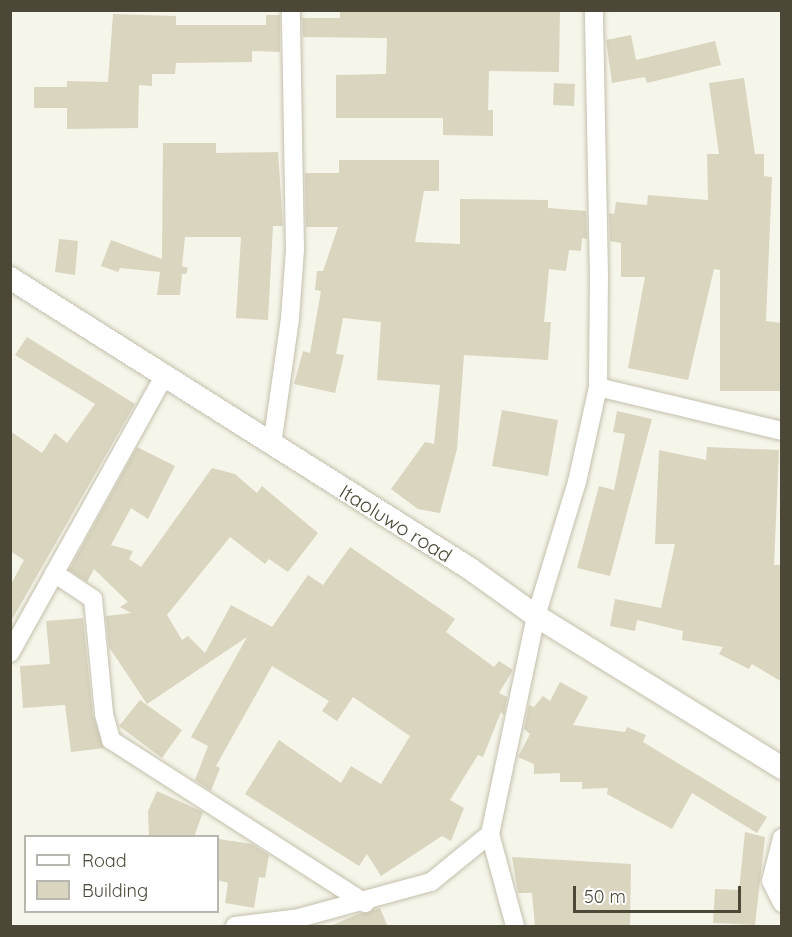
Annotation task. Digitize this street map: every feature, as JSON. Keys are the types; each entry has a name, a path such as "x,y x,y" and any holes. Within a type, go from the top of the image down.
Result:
{"street":[{"path":"272,445 290,318 295,250 291,10"},
{"path":"515,927 490,834 536,616 577,482 598,387 594,10"},
{"name":"Itaoluwo road","path":"10,278 469,568 536,616 782,768"},
{"path":"12,648 165,374"},
{"path":"598,387 782,431"},
{"path":"54,573 93,599 104,714 111,740 365,903"},
{"path":"235,927 298,918 365,903 431,882 490,834"},
{"path":"782,838 771,880 782,903"}],"building":[{"path":"340,10 560,10 559,72 489,71 488,110 493,110 493,136 443,135 443,118 336,118 336,75 386,74 387,38 303,37 302,18 340,18"},
{"path":"113,14 176,16 176,25 266,25 266,15 280,15 280,52 252,51 252,62 176,63 175,74 152,74 152,86 139,85 138,128 67,129 67,108 34,108 34,87 67,87 67,81 108,82"},
{"path":"631,35 636,60 715,41 721,65 647,83 645,77 612,83 606,40"},
{"path":"744,78 755,154 764,154 764,176 772,177 766,321 782,323 782,391 720,391 720,270 714,269 688,380 628,368 645,277 621,277 621,243 610,241 609,213 614,214 616,202 647,205 648,195 708,200 707,154 719,154 709,83"},
{"path":"554,83 575,84 574,106 553,105"},
{"path":"163,143 216,143 216,153 278,152 283,226 273,226 268,320 236,318 241,237 185,237 182,266 188,268 186,274 182,274 180,295 157,295 160,272 120,268 118,272 101,266 111,240 162,259"},
{"path":"339,160 439,160 439,191 424,191 415,242 460,244 460,199 548,200 548,208 586,211 587,239 582,238 581,251 569,250 566,271 549,269 544,322 551,322 548,360 464,355 457,449 440,513 418,509 391,489 425,442 434,444 440,385 377,380 381,322 343,318 336,354 344,355 335,393 294,384 303,351 310,353 321,291 315,290 317,271 323,271 338,227 306,227 305,173 339,173"},
{"path":"59,239 78,241 75,275 55,272"},
{"path":"27,337 135,404 10,623 10,586 24,560 10,551 10,431 42,453 55,433 67,443 95,404 15,355"},
{"path":"502,410 558,420 548,476 492,466"},
{"path":"617,411 652,419 610,576 577,568 599,486 614,490 625,434 613,432"},
{"path":"137,447 175,466 148,519 131,508 111,545 133,551 129,559 141,567 212,468 235,474 257,493 262,486 318,533 288,572 269,559 265,564 230,537 167,615 182,640 188,636 205,653 231,605 272,627 308,575 323,585 350,547 455,619 446,632 494,667 499,661 513,670 499,693 507,697 504,715 501,712 483,757 478,755 450,800 464,808 451,841 442,836 381,876 367,854 359,866 245,794 279,740 341,783 351,766 381,784 410,736 353,697 337,721 322,711 329,701 272,666 216,766 220,768 211,791 195,780 208,746 191,737 247,637 147,704 109,647 106,616 131,613 120,607 128,602 94,569 87,582 69,570"},
{"path":"707,447 779,450 774,565 782,565 782,682 752,664 749,669 719,654 723,647 682,640 683,631 637,620 635,631 610,626 615,599 661,608 675,544 655,544 659,450 706,460"},
{"path":"83,618 93,715 104,748 71,752 65,705 23,708 20,666 50,664 46,621"},
{"path":"560,682 588,697 573,725 625,732 627,727 646,735 643,742 767,817 757,833 692,793 672,829 607,794 608,788 582,789 582,782 560,782 560,773 534,774 534,764 518,757 530,734 524,729 529,705 534,707 543,696 550,701"},
{"path":"140,700 182,730 162,758 119,726"},
{"path":"157,791 203,812 195,835 149,835 148,811"},
{"path":"745,832 765,837 755,925 713,923 715,889 739,890"},
{"path":"219,839 252,844 269,855 265,878 259,877 254,908 225,903 228,883 219,880"},
{"path":"512,857 631,864 630,927 535,927 532,893 518,893"},
{"path":"380,908 388,927 328,927 358,914"}]}
